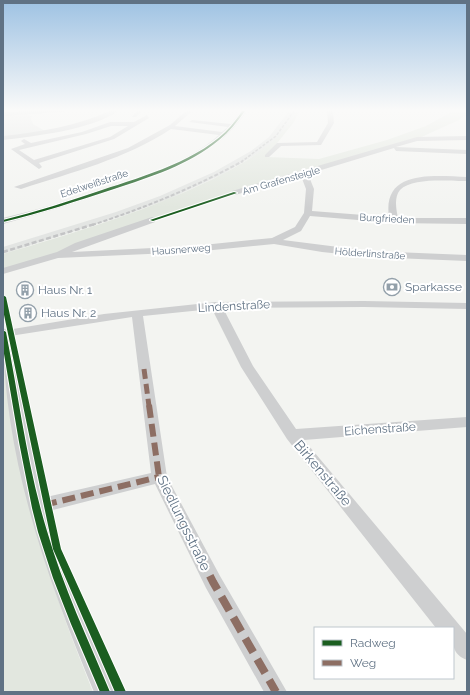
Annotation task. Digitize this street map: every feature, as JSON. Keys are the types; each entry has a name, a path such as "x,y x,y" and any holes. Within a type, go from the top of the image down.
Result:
{"street":[{"path":"26,143 30,145"},
{"path":"37,143 14,149 52,175"},
{"path":"33,162 94,143"},
{"path":"18,187 126,151 140,143"},
{"name":"Edelweißstraße","path":"3,221 78,199 161,170 188,158 209,143"},
{"path":"267,156 279,144 319,143"},
{"name":"Am Grafensteigle","path":"235,193 304,174 403,143"},
{"path":"386,149 467,153"},
{"name":"Hausnerweg","path":"3,271 57,255 193,249 274,241 298,229 308,213 310,189 304,174"},
{"path":"394,220 391,204 396,190 402,186 424,180 467,179"},
{"name":"Burgfrieden","path":"308,213 394,220 466,222"},
{"path":"57,255 78,245 152,220"},
{"name":"Hölderlinstraße","path":"274,241 308,248 356,253 467,258"},
{"name":"Lindenstraße","path":"3,333 137,313 216,305 364,304 467,306"},
{"name":"Birkenstraße","path":"216,305 247,367 292,435 448,627"},
{"name":"Siedlungsstraße","path":"137,313 159,477 213,582 276,692"},
{"path":"3,333 36,507 50,553 105,692"},
{"name":"Eichenstraße","path":"292,435 467,422"},
{"path":"36,507 159,477"},
{"path":"454,634 467,650"}],"shaded area":[{"path":"261,143 271,143 260,152 223,174 169,199 125,215 3,254 3,247 116,212 160,196 214,172 251,151"},
{"path":"269,143 277,143 266,157 319,159 375,143 402,143 187,208 56,255 3,270 3,254 119,218 210,180 249,159"},
{"path":"3,362 20,459 37,531 60,607 93,692 3,692"}],"railway":[{"path":"241,162 266,143"},
{"path":"94,224 207,180 243,161"},
{"path":"3,252 94,224"}],"marked path":[{"path":"144,369 159,477 213,582 276,692"},
{"path":"44,505 159,477"}],"cycle path":[{"path":"3,221 41,211 161,171 181,162 212,143"},
{"path":"152,220 235,193"},
{"path":"3,297 57,549 121,692"},
{"path":"3,332 26,464 42,532 67,601 105,692"}],"place":[{"name":"Sparkasse","path":"392,287"},
{"name":"Haus Nr. 1","path":"25,290"},
{"name":"Haus Nr. 2","path":"28,313"}]}
